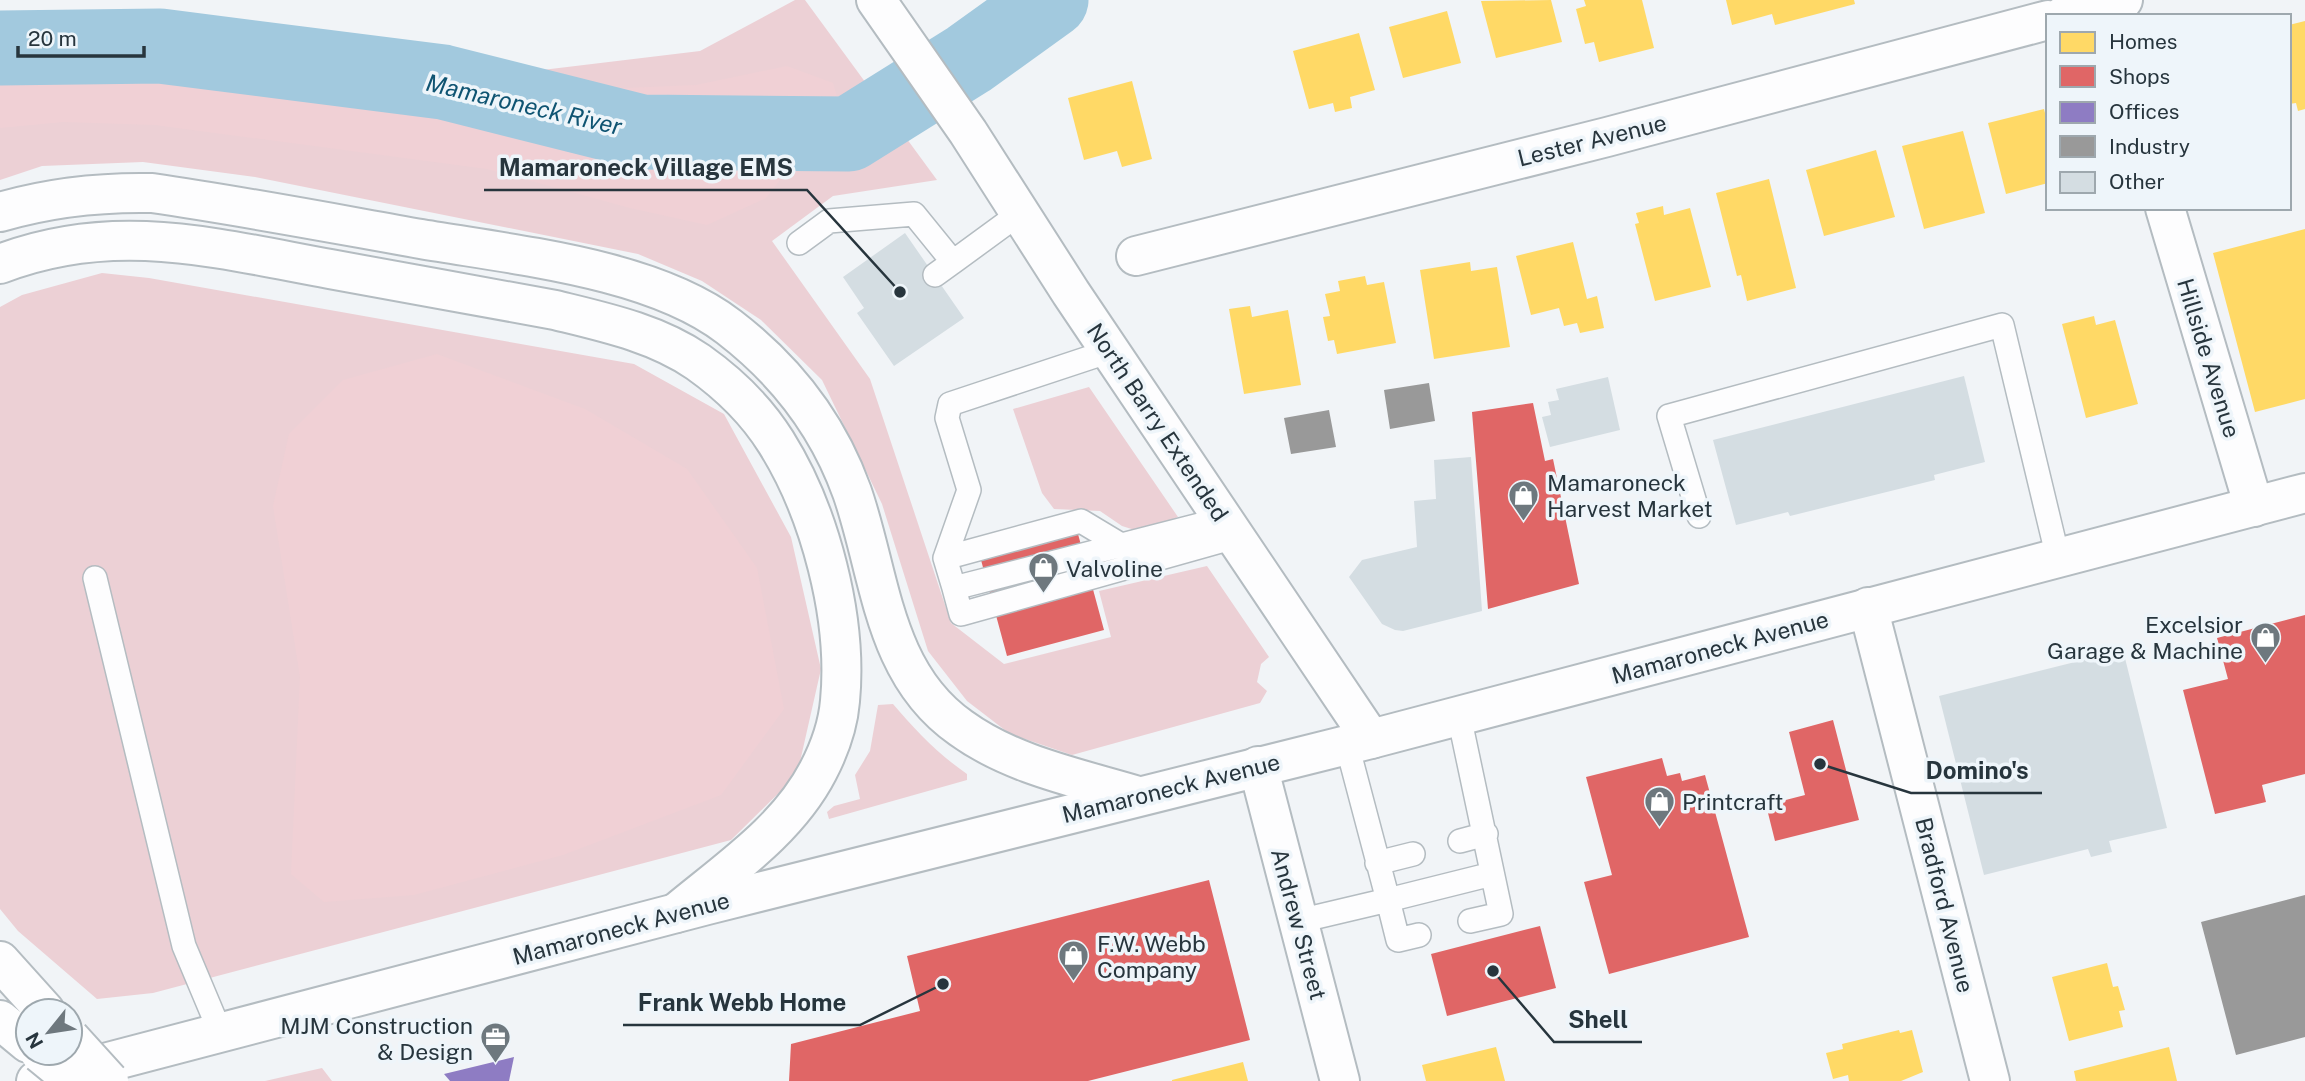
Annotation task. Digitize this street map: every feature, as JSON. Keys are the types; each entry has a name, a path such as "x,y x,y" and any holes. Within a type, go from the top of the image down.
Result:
{"main road":[{"name":"North Barry Extended","path":"876,0 958,118 1229,528 1359,742"},
{"path":"2072,14 2110,5"},
{"name":"Lester Avenue","path":"1136,256 1594,141 2046,21"},
{"path":"0,212 54,198 104,192 152,193 561,264 652,287 690,303 726,324 758,351 788,382 816,418 836,453 852,492 897,649 909,673 940,712 960,728 1003,752 1138,796"},
{"name":"Hillside Avenue","path":"2166,210 2254,507"},
{"path":"0,264 64,246 108,240 152,240 231,251 595,319 668,345 726,384 753,410 775,440 808,507 831,584 838,625 840,702 832,738 817,773 790,811 768,836 676,913"},
{"name":"Mamaroneck Avenue","path":"36,1081 676,913 1359,742 2305,493"},
{"name":"Bradford Avenue","path":"1868,607 1990,1081"},
{"name":"Andrew Street","path":"1258,766 1340,1081"},
{"path":"0,961 32,997"},
{"path":"0,1020 14,1032"},
{"path":"84,1053 109,1081"},
{"path":"57,1067 74,1081"}],"lane":[{"path":"799,243 829,221 914,214 944,269 1020,213"},
{"path":"1699,516 1669,416 2002,325 2058,558"},
{"path":"1110,351 950,404 947,418 969,490 945,558 961,614 1229,528"},
{"path":"945,558 1081,521 1121,545"},
{"path":"954,588 1121,545 1229,528"},
{"path":"94,578 184,946 221,1034"},
{"path":"1459,716 1501,914 1470,921"},
{"path":"1359,742 1377,863 1398,940 1419,935"},
{"path":"1460,841 1486,834"},
{"path":"1377,863 1413,854"},
{"path":"1299,921 1493,874"}],"shaded area":[{"path":"795,0 805,0 937,180 833,196 772,241 870,379 951,623 1004,664 1111,637 1099,591 1207,566 1269,657 1261,664 1257,682 1267,691 1260,703 1072,755 1010,734 967,701 928,651 882,504 822,380 761,320 702,281 638,254 255,177 143,162 42,166 0,180 0,18 509,74 700,51"},
{"path":"0,37 601,89 696,85 787,66 833,83 839,104 766,198 707,225 630,208 487,169 155,125 63,122 0,128"},
{"path":"102,273 149,278 634,364 724,414 791,537 821,669 797,775 731,840 153,993 97,999 18,931 0,909 0,307 22,295"},
{"path":"437,354 585,409 687,469 757,568 784,709 721,795 563,855 414,895 324,902 291,874 300,677 273,506 289,434 343,380"},
{"path":"1089,387 1178,517 1141,532 1122,526 1100,511 1054,509 1042,493 1013,409"},
{"path":"893,704 927,741 967,774 967,780 829,819 827,812 834,806 860,799 855,775 870,751 878,705"},
{"path":"322,1068 332,1081 265,1081"}],"building: Homes":[{"path":"1551,0 1562,42 1496,58 1481,1"},
{"path":"1584,0 1642,0 1654,48 1599,62 1594,42 1585,44 1576,9 1586,6"},
{"path":"1726,0 1854,0 1855,4 1775,25 1772,14 1732,25"},
{"path":"1447,11 1461,63 1403,78 1389,27"},
{"path":"2305,21 2305,109 2298,111 2296,103 2291,104 2291,24"},
{"path":"1359,33 1375,90 1350,97 1352,108 1335,112 1333,103 1309,109 1293,51"},
{"path":"1132,81 1152,159 1122,167 1117,151 1084,160 1068,98"},
{"path":"2044,109 2046,184 2006,194 1988,123"},
{"path":"1963,131 1985,213 1924,229 1902,146"},
{"path":"1876,150 1895,217 1824,236 1806,170"},
{"path":"1769,179 1796,288 1747,301 1741,275 1737,276 1716,193"},
{"path":"1663,206 1664,215 1690,208 1711,287 1655,301 1635,224 1639,223 1636,213"},
{"path":"2305,229 2305,399 2255,412 2213,253"},
{"path":"1573,242 1587,299 1597,296 1604,328 1580,333 1577,323 1564,326 1559,308 1531,315 1516,256"},
{"path":"1470,262 1471,271 1497,267 1510,347 1434,359 1420,270"},
{"path":"1365,276 1367,285 1384,282 1396,343 1337,354 1334,340 1328,341 1323,317 1330,316 1325,294 1340,291 1338,281"},
{"path":"1250,306 1252,317 1288,310 1301,385 1244,394 1229,309"},
{"path":"2094,316 2096,325 2115,320 2138,404 2086,418 2062,324"},
{"path":"2107,963 2113,987 2118,986 2125,1010 2119,1011 2123,1027 2069,1041 2052,977"},
{"path":"1899,1030 1900,1033 1912,1030 1923,1072 1901,1081 1849,1081 1848,1075 1833,1079 1826,1053 1843,1049 1842,1044"},
{"path":"1496,1047 1505,1081 1426,1081 1422,1065"},
{"path":"2169,1047 2177,1081 2076,1081 2074,1071"},
{"path":"1243,1062 1248,1081 1172,1081 1172,1080"}],"building: Shops":[{"name":"Mamaroneck Harvest Market","path":"1533,403 1545,461 1553,459 1579,584 1488,609 1472,412"},
{"name":"Valvoline","path":"1078,534 1104,630 1007,656 981,560"},
{"path":"2305,615 2305,774 2262,785 2266,802 2215,814 2183,690 2228,679 2217,638"},
{"path":"1833,720 1859,820 1775,841 1766,805 1805,795 1789,732"},
{"name":"Printcraft","path":"1662,758 1667,776 1680,773 1682,781 1705,775 1749,937 1609,974 1584,882 1612,875 1586,777"},
{"name":"F.W. Webb Company","path":"1209,880 1250,1040 1088,1081 789,1081 791,1044 920,1011 907,956"},
{"path":"1540,926 1556,988 1447,1016 1431,954"}],"building: Offices":[{"name":"MJM Construction & Design","path":"514,1057 509,1081 450,1081 444,1074"}],"building: Industry":[{"path":"1429,383 1435,421 1390,429 1384,390"},
{"path":"1329,410 1336,447 1291,454 1284,418"},
{"path":"2305,895 2305,1037 2236,1055 2201,922"}],"building: Other":[{"path":"905,233 964,318 894,366 857,313 864,308 843,277"},
{"path":"1964,376 1985,462 1934,475 1935,480 1790,516 1788,512 1736,525 1713,440"},
{"path":"1608,377 1620,430 1550,447 1542,417 1551,415 1548,402 1559,400 1556,389"},
{"path":"1471,457 1482,611 1403,631 1382,624 1349,577 1362,560 1417,547 1414,501 1436,499 1434,460"},
{"path":"2123,650 2167,828 2109,841 2112,852 2091,857 2088,849 1984,875 1939,696"}],"waterway":[{"name":"Mamaroneck River","path":"0,48 160,46 443,82 642,132 849,134 969,59 1051,0"}],"place":[{"name":"Mamaroneck Village EMS","path":"900,292"},
{"name":"Mamaroneck Harvest Market","path":"1524,522"},
{"name":"Valvoline","path":"1043,595"},
{"name":"Excelsior Garage & Machine","path":"2266,664"},
{"name":"Domino's","path":"1820,764"},
{"name":"Printcraft","path":"1659,828"},
{"name":"Shell","path":"1493,971"},
{"name":"F.W. Webb Company","path":"1074,983"},
{"name":"Frank Webb Home","path":"943,984"},
{"name":"MJM Construction & Design","path":"496,1065"}]}
